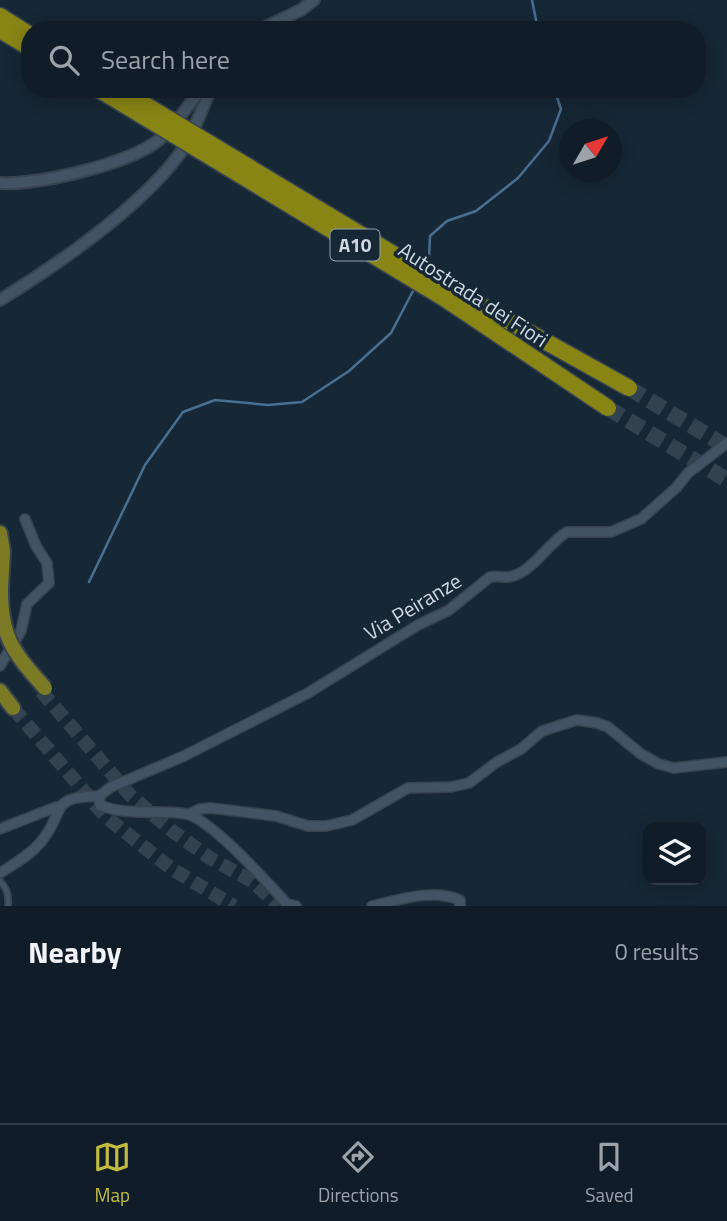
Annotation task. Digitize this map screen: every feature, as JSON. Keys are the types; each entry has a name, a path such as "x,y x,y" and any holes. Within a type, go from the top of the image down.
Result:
{"highway":[{"path":"0,16 21,36"},
{"path":"0,32 21,40"},
{"name":"Autostrada dei Fiori","path":"113,98 447,300 608,408"},
{"name":"Autostrada dei Fiori","path":"135,98 453,290 629,388"},
{"path":"0,533 3,551 3,622 9,642 43,690 0,645"},
{"path":"0,693 13,708"}],"street":[{"path":"278,21 302,10 314,0"},
{"path":"0,183 52,179 138,153 159,140 194,98"},
{"path":"0,300 103,227 156,182 180,154 207,98"},
{"name":"Via Peiranze","path":"0,828 60,807 72,798 99,796 111,787 184,756 307,693 418,625 449,610 490,577 495,575 510,578 526,569 567,532 596,534 641,519 676,488 688,472 727,443"},
{"path":"0,666 21,631 27,604 49,583 47,563 24,519"},
{"path":"99,796 100,805 114,810 189,814 211,808 276,816 308,826 326,825 352,820 408,788 451,787 469,783 521,749 542,731 577,720 608,727 641,754 659,764 674,768 727,762"},
{"path":"0,873 21,860 40,843 60,807"},
{"path":"189,814 240,854 287,904 296,906"},
{"path":"372,906 425,896 450,896 460,900 460,906"}],"lane":[{"path":"0,881 6,890 8,906"}],"waterway":[{"path":"532,0 536,21"},
{"path":"425,267 429,259 430,236 447,221 476,211 518,178 549,141 561,109 557,98"},
{"path":"89,582 145,465 183,412 215,400 268,405 302,402 349,371 391,333 414,289"}],"tunnel":[{"path":"629,388 727,447"},
{"path":"608,408 727,480"},
{"path":"41,691 130,795 171,830 210,858 252,881 279,906"},
{"path":"13,708 106,817 172,869 234,906"}]}
